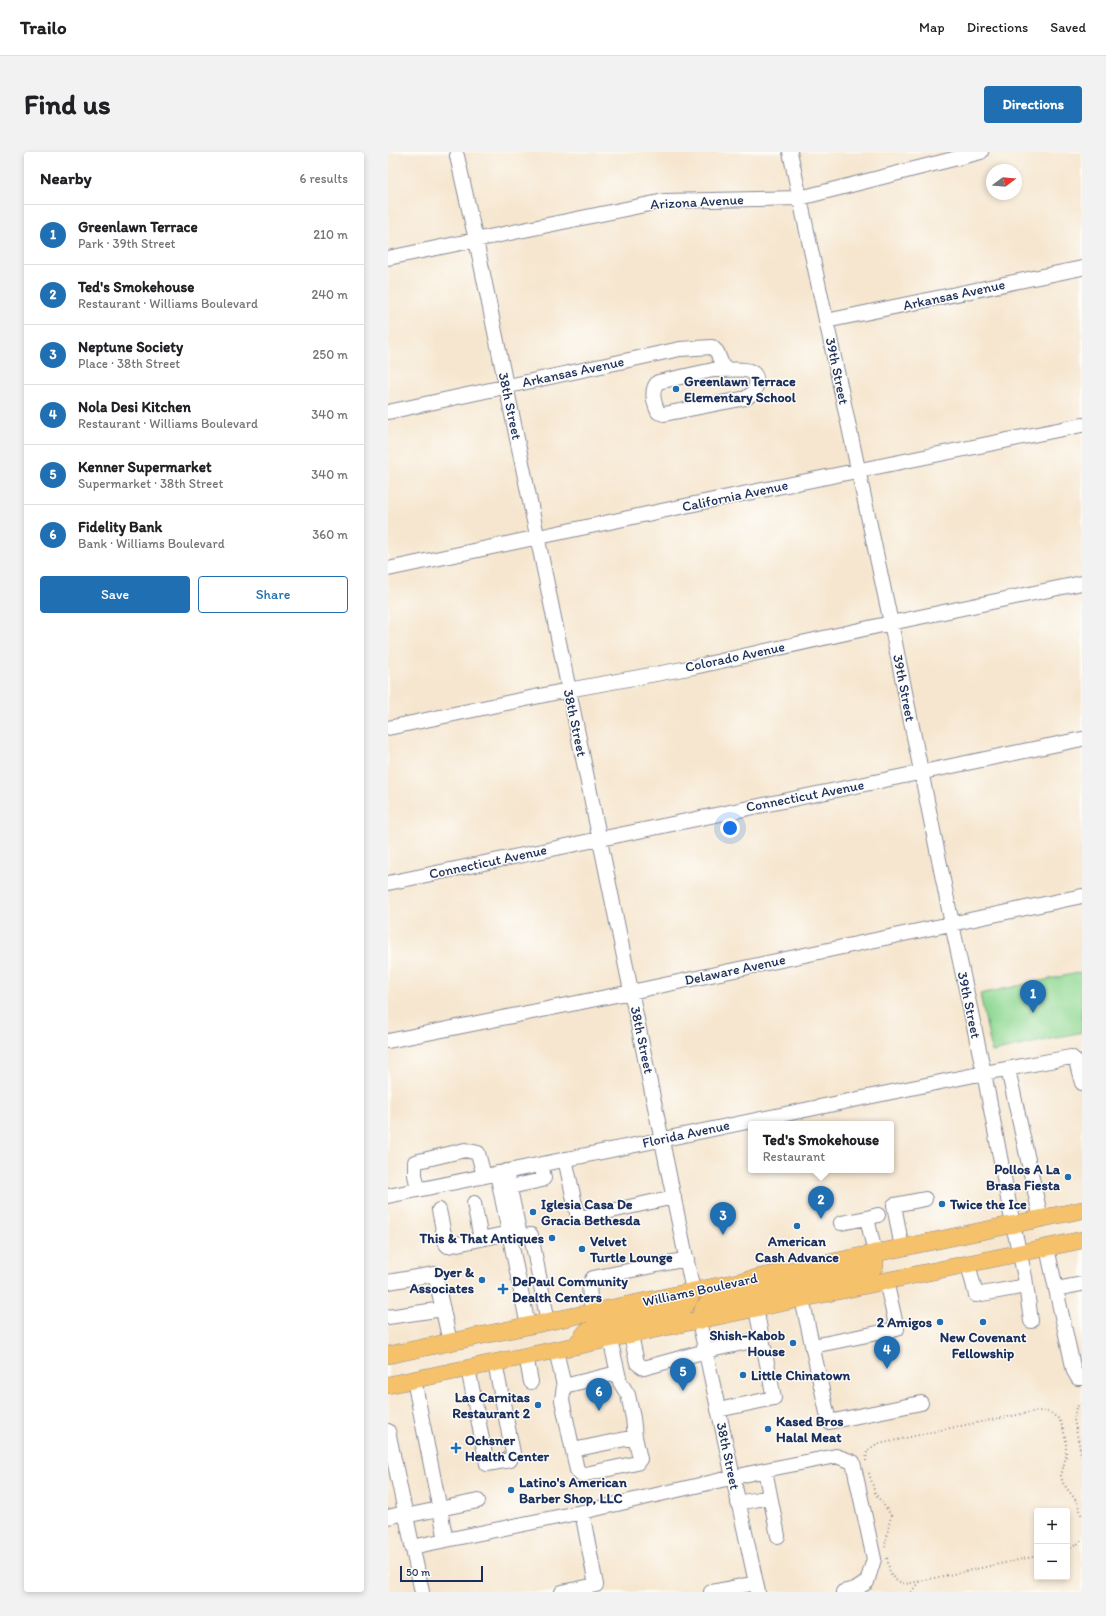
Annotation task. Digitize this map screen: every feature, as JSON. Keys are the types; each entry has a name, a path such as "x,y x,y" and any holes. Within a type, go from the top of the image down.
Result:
{"main road":[{"name":"Williams Boulevard","path":"388,1355 1082,1210"},
{"path":"388,1385 1082,1240"},
{"path":"699,1321 704,1307 711,1304 869,1270 875,1266 875,1253"},
{"path":"576,1346 586,1332 682,1309 693,1291"}],"street":[{"name":"39th Street","path":"790,152 859,470 984,1073 1018,1254 1026,1286 1030,1321"},
{"name":"Arizona Avenue","path":"388,258 664,201 800,198 982,152"},
{"name":"38th Street","path":"457,156 476,240 693,1291"},
{"name":"Arkansas Avenue","path":"826,321 1082,268"},
{"name":"Arkansas Avenue","path":"388,412 680,349 712,347 717,352 724,370"},
{"path":"713,370 724,370 749,370 754,376 756,382 754,392 746,398 664,414 658,412 653,392 653,388 658,382 713,370"},
{"name":"California Avenue","path":"388,569 859,470 1082,425"},
{"name":"Colorado Avenue","path":"388,728 568,690 694,667 891,623 1082,583"},
{"name":"Connecticut Avenue","path":"388,883 1082,739"},
{"name":"Delaware Avenue","path":"388,1041 632,992 1082,896"},
{"name":"Florida Avenue","path":"750,1121 984,1073 1071,1057 1076,1061 1082,1083"},
{"path":"1008,1069 1041,1219"},
{"name":"Florida Avenue","path":"388,1196 748,1121"},
{"path":"418,1189 415,1175 415,1162 465,1150 478,1153 510,1187 520,1235 531,1235 548,1322"},
{"path":"565,1159 577,1213 580,1216 584,1217 674,1197"},
{"path":"510,1187 542,1180 544,1178 541,1164"},
{"path":"523,1168 527,1184"},
{"path":"496,1173 528,1326"},
{"path":"902,1248 894,1205 925,1199"},
{"path":"474,1202 481,1239"},
{"path":"440,1210 446,1244 448,1246 509,1233"},
{"path":"841,1223 873,1217 875,1253"},
{"path":"1047,1248 1074,1371 1078,1378 1082,1378"},
{"path":"593,1312 589,1288 593,1278 687,1259"},
{"path":"968,1264 976,1296 1026,1286"},
{"path":"388,1282 435,1274 450,1342"},
{"path":"812,1346 897,1329 886,1281"},
{"path":"1056,1290 1082,1284"},
{"path":"802,1299 829,1422 921,1403"},
{"path":"388,1317 443,1309"},
{"path":"718,1410 774,1398 756,1309"},
{"name":"38th Street","path":"699,1321 757,1587"},
{"path":"631,1335 637,1363 644,1368 706,1351 762,1339"},
{"path":"556,1350 564,1386 562,1400 577,1470 581,1475 637,1463 640,1459 635,1437 634,1418 628,1395 620,1382 617,1373 610,1339"},
{"path":"526,1356 531,1382"},
{"path":"468,1368 487,1464 510,1460 513,1453 494,1363"},
{"path":"564,1386 617,1373"},
{"path":"414,1380 446,1540"},
{"path":"388,1431 422,1592"},
{"path":"573,1450 635,1437"},
{"path":"412,1547 582,1512 732,1477 836,1456 853,1462 874,1559 867,1582 858,1588 843,1592"},
{"path":"765,1470 778,1536"},
{"path":"738,1503 770,1497"},
{"path":"388,1517 440,1509 478,1501"},
{"path":"562,1592 596,1585 582,1512"},
{"path":"712,1592 757,1587"}],"path":[{"path":"1082,1404 1076,1407 1074,1420 1082,1458"},
{"path":"866,1462 867,1451 875,1445 945,1429 1037,1411 1049,1412 1060,1419 1063,1428 1066,1441 1066,1456 1061,1476 1063,1483 1077,1502 1082,1517"},
{"path":"868,1468 875,1493 891,1515 885,1545 890,1575 898,1582 906,1584 920,1582 1034,1557"},
{"path":"1070,1548 1080,1543 1082,1539"},
{"path":"911,1592 920,1582"}],"green space":[{"path":"1082,972 1082,1032 992,1052 980,994"}],"place":[{"name":"Greenlawn Terrace Elementary School","path":"676,389"},
{"name":"Greenlawn Terrace","path":"1033,1013"},
{"name":"Pollos A La Brasa Fiesta","path":"1068,1177"},
{"name":"Twice the Ice","path":"942,1204"},
{"name":"Iglesia Casa De Gracia Bethesda","path":"533,1212"},
{"name":"Ted's Smokehouse","path":"821,1219"},
{"name":"American Cash Advance","path":"797,1226"},
{"name":"Neptune Society","path":"723,1235"},
{"name":"This & That Antiques","path":"552,1238"},
{"name":"Velvet Turtle Lounge","path":"582,1249"},
{"name":"Dyer & Associates","path":"482,1280"},
{"name":"DePaul Community Dealth Centers","path":"503,1289"},
{"name":"2 Amigos","path":"940,1322"},
{"name":"New Covenant Fellowship","path":"983,1322"},
{"name":"Shish-Kabob House","path":"793,1343"},
{"name":"Nola Desi Kitchen","path":"887,1369"},
{"name":"Little Chinatown","path":"743,1375"},
{"name":"Kenner Supermarket","path":"683,1391"},
{"name":"Las Carnitas Restaurant 2","path":"538,1405"},
{"name":"Fidelity Bank","path":"599,1411"},
{"name":"Kased Bros Halal Meat","path":"768,1429"},
{"name":"Ochsner Health Center","path":"456,1448"},
{"name":"Latino's American Barber Shop, LLC","path":"511,1490"}]}
